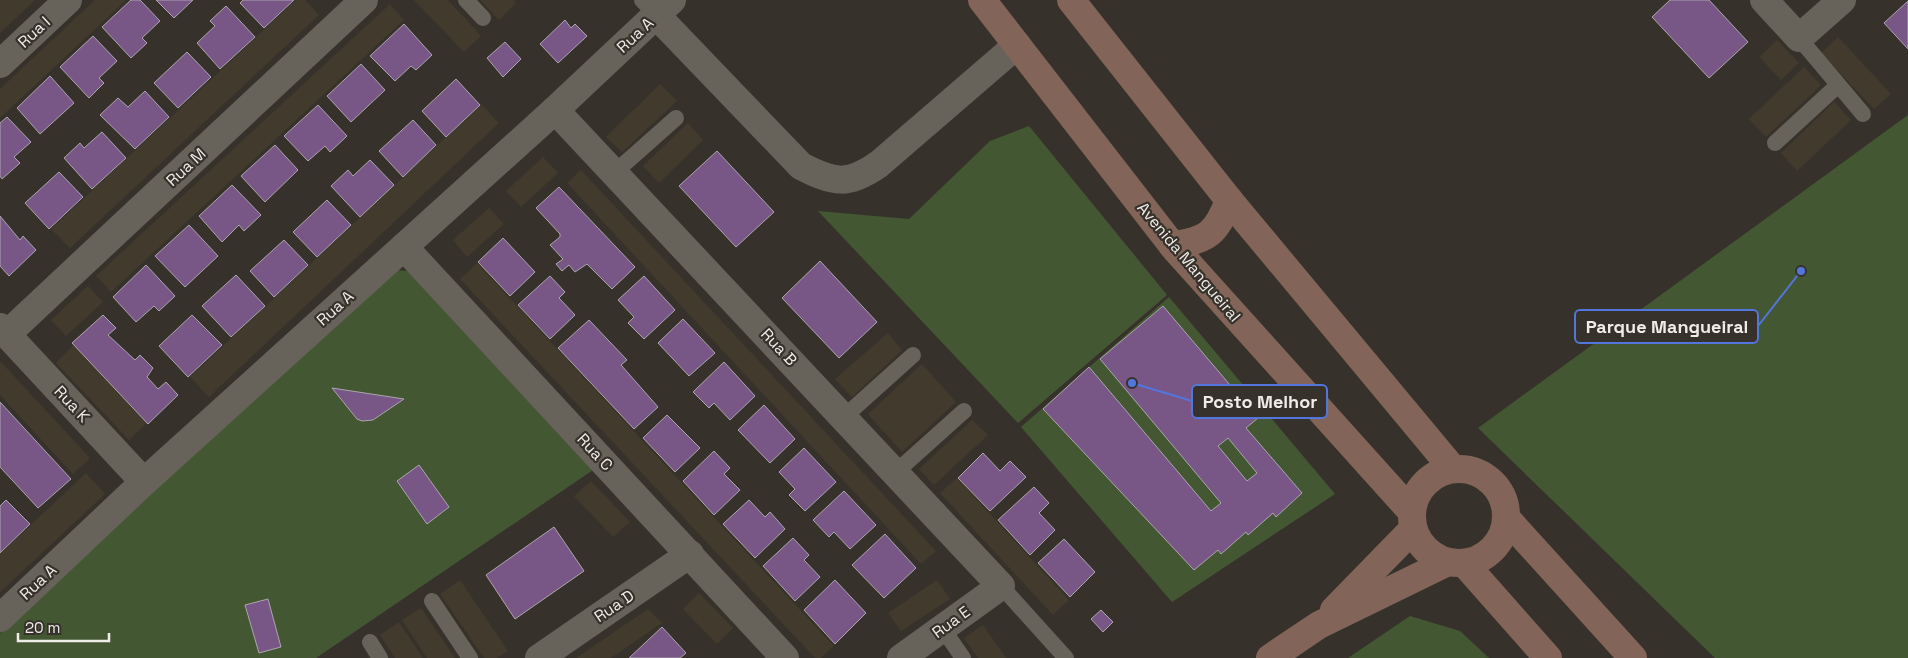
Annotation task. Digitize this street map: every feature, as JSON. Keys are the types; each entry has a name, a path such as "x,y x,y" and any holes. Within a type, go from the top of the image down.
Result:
{"street":[{"name":"Rua I","path":"0,64 68,0"},
{"name":"Rua M","path":"4,331 364,0"},
{"name":"Avenida Mangueiral","path":"982,0 1172,245 1412,520"},
{"path":"1071,0 1229,200 1453,469"},
{"path":"1764,0 1799,38 1842,0"},
{"path":"657,5 801,166 823,177 844,180 861,177 880,164 1017,46"},
{"name":"Rua A","path":"0,618 144,482 555,110 657,5"},
{"name":"Rua B","path":"555,110 1001,586"},
{"path":"1172,245 1202,240 1223,219 1229,200"},
{"name":"Rua C","path":"404,247 785,658"},
{"name":"Rua K","path":"4,331 144,482"},
{"path":"1270,658 1319,625 1456,563 1480,558 1494,549 1503,535 1506,519 1504,502 1497,488 1485,476 1470,470 1453,469 1437,473 1424,483 1415,496 1412,520 1420,544 1433,556 1456,563 1548,658"},
{"path":"1506,519 1633,658"},
{"path":"1319,625 1412,520"},
{"name":"Rua D","path":"539,658 690,554"},
{"name":"Rua E","path":"901,658 944,629 1001,586"}],"lane":[{"path":"466,0 483,18"},
{"path":"1799,38 1862,114"},
{"path":"1775,143 1837,86"},
{"path":"614,173 676,118"},
{"path":"844,417 913,355"},
{"path":"896,472 964,411"},
{"path":"1001,586 1066,658"},
{"path":"432,601 470,658"},
{"path":"944,629 963,658"},
{"path":"370,642 380,658"}],"shaded area":[{"path":"0,0 35,0 0,33"},
{"path":"95,0 126,0 0,118 0,89"},
{"path":"296,0 305,0 319,15 70,248 51,229"},
{"path":"414,0 448,0 481,36 464,52"},
{"path":"480,0 513,0 516,3 499,20"},
{"path":"390,4 404,20 111,292 96,276"},
{"path":"1838,37 1891,94 1874,109 1821,53"},
{"path":"1777,40 1799,63 1781,80 1759,57"},
{"path":"1804,67 1821,85 1766,137 1749,119"},
{"path":"660,84 677,101 622,152 606,137"},
{"path":"1834,102 1851,120 1797,171 1781,153"},
{"path":"481,104 499,123 209,397 190,377"},
{"path":"688,123 703,140 659,183 643,166"},
{"path":"543,157 558,173 521,207 506,191"},
{"path":"581,170 936,551 921,564 567,183"},
{"path":"489,208 504,224 467,257 453,240"},
{"path":"477,263 834,646 821,658 815,658 460,279"},
{"path":"88,286 103,302 66,336 51,320"},
{"path":"888,333 902,350 852,397 835,379"},
{"path":"75,344 148,422 129,440 56,363"},
{"path":"0,361 90,458 73,474 0,395"},
{"path":"922,364 956,402 902,452 868,414"},
{"path":"972,420 988,435 934,485 919,469"},
{"path":"86,473 105,494 0,592 0,554"},
{"path":"957,478 1069,600 1053,615 940,493"},
{"path":"591,481 630,522 613,537 574,496"},
{"path":"460,580 508,651 497,658 484,658 440,594"},
{"path":"937,580 950,599 901,631 888,613"},
{"path":"699,593 733,628 717,644 683,609"},
{"path":"421,608 455,658 427,658 402,620"},
{"path":"648,609 662,623 611,658 576,658"},
{"path":"399,622 423,658 395,658 380,635"},
{"path":"983,625 1006,658 978,658 964,638"}],"green space":[{"path":"1908,115 1908,658 1715,658 1478,428"},
{"path":"1029,126 1167,295 1018,423 818,211 909,219 990,141"},
{"path":"388,270 412,271 596,468 316,658 0,658 0,633 66,574"},
{"path":"1169,297 1335,494 1172,602 1021,427"},
{"path":"1410,616 1460,631 1489,658 1348,658"}],"building":[{"path":"131,0 140,0 160,21 142,38 147,43 131,58 102,27"},
{"path":"156,0 193,0 174,18"},
{"path":"243,0 294,0 264,28 240,3"},
{"path":"1670,0 1709,0 1748,42 1709,78 1652,17"},
{"path":"1908,1 1908,49 1884,23"},
{"path":"226,6 255,37 220,69 197,43 215,26 210,21"},
{"path":"565,20 571,28 575,24 587,36 558,63 540,44"},
{"path":"404,24 432,55 416,70 411,66 395,81 370,56"},
{"path":"93,36 117,61 99,78 104,83 89,98 60,67"},
{"path":"505,42 521,59 503,77 487,58"},
{"path":"187,52 211,77 178,108 154,83"},
{"path":"361,64 385,90 351,122 327,96"},
{"path":"50,76 74,103 40,134 17,108"},
{"path":"456,79 480,105 446,137 422,111"},
{"path":"145,91 169,117 135,149 100,115 118,98 128,107"},
{"path":"318,105 347,136 330,152 325,146 308,161 284,136"},
{"path":"7,117 31,142 14,157 20,163 2,179 0,176 0,123"},
{"path":"413,120 436,145 403,177 379,151"},
{"path":"102,132 126,158 92,189 64,158 80,143 84,148"},
{"path":"275,145 298,170 265,202 241,176"},
{"path":"717,151 774,212 736,247 679,186"},
{"path":"370,160 394,185 360,217 331,186 348,170 353,176"},
{"path":"59,172 83,197 49,229 25,203"},
{"path":"232,185 261,215 244,231 239,225 222,242 199,216"},
{"path":"559,187 635,267 612,289 587,264 575,272 569,265 562,271 556,264 563,259 550,245 560,237 560,234 536,208"},
{"path":"327,200 351,225 317,257 293,232"},
{"path":"0,216 20,240 23,236 36,250 9,276 0,266"},
{"path":"189,225 218,256 185,287 155,256"},
{"path":"503,238 535,272 510,296 478,262"},
{"path":"284,240 308,265 274,297 250,271"},
{"path":"820,261 877,322 839,358 782,298"},
{"path":"146,265 175,296 159,311 154,306 136,322 113,297"},
{"path":"236,275 265,306 231,337 202,306"},
{"path":"550,276 565,292 559,298 575,315 550,339 518,305"},
{"path":"644,276 675,310 644,339 628,323 634,317 618,300"},
{"path":"1163,306 1258,418 1246,428 1302,493 1276,517 1273,513 1248,535 1246,532 1221,554 1218,550 1194,570 1043,409 1089,367 1211,511 1221,503 1100,359","holes":["1228,438 1257,473 1247,481 1218,446"]},
{"path":"103,315 116,328 108,335 135,360 140,355 153,368 147,377 158,389 166,382 178,395 148,424 72,343"},
{"path":"192,315 222,345 188,377 159,346"},
{"path":"683,319 715,353 689,376 658,343"},
{"path":"589,320 627,360 621,365 658,407 634,429 558,348"},
{"path":"724,362 755,396 730,420 714,403 709,408 693,392"},
{"path":"332,388 404,399 373,420 362,421 357,419"},
{"path":"0,402 71,479 38,508 0,467"},
{"path":"764,405 795,439 770,463 738,430"},
{"path":"667,415 700,448 675,472 643,438"},
{"path":"804,448 836,482 805,511 789,495 795,489 779,472"},
{"path":"714,451 730,468 724,474 740,490 714,515 683,481"},
{"path":"983,453 1000,471 1010,461 1026,477 990,511 958,478"},
{"path":"419,465 449,507 427,524 397,481"},
{"path":"1034,487 1049,503 1039,513 1055,530 1030,555 998,520"},
{"path":"844,491 876,525 850,549 834,532 829,537 813,520"},
{"path":"6,500 30,524 0,553 0,506"},
{"path":"749,500 765,517 770,512 785,529 755,558 723,524"},
{"path":"554,527 584,571 515,619 486,575"},
{"path":"885,534 916,568 884,598 852,565"},
{"path":"793,538 809,555 804,560 820,577 795,601 763,566"},
{"path":"1064,539 1095,572 1070,597 1038,563"},
{"path":"835,580 866,613 835,644 804,610"},
{"path":"268,599 281,647 259,653 245,605"},
{"path":"1101,610 1113,622 1103,632 1091,619"},
{"path":"662,627 686,653 680,658 629,658"}],"place":[{"name":"Parque Mangueiral","path":"1801,271"},
{"name":"Posto Melhor","path":"1132,383"}]}
